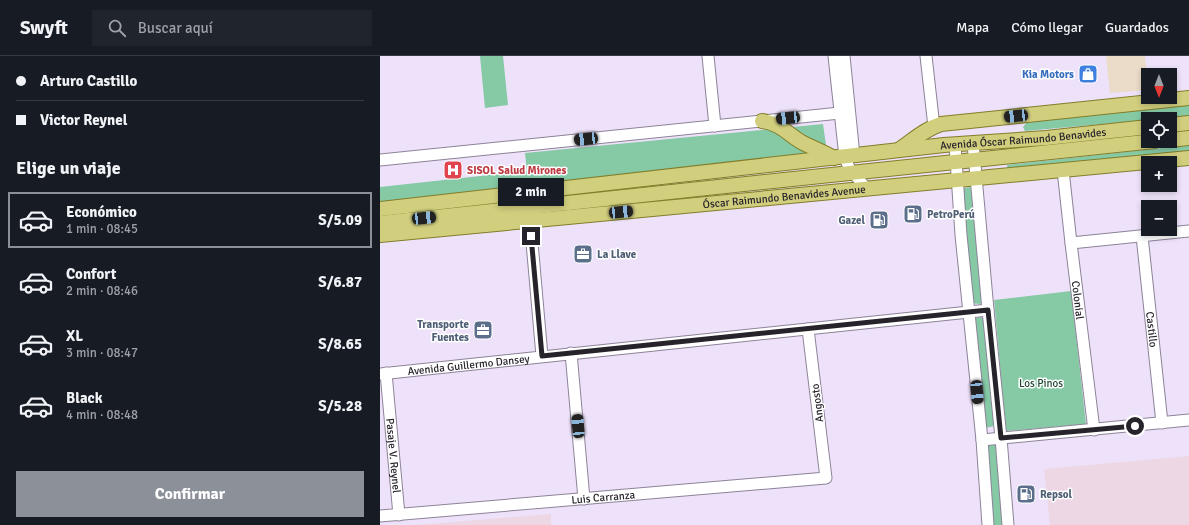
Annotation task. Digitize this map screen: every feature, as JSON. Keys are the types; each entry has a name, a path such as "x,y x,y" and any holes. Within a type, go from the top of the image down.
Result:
{"main road":[{"name":"Avenida Óscar Raimundo Benavides","path":"898,150 934,127 948,123 1189,98"},
{"path":"762,121 781,127 801,141 845,157"},
{"path":"1177,124 1189,123"},
{"name":"Avenida Óscar Raimundo Benavides","path":"845,157 955,144 1046,138 1141,128"},
{"path":"1177,139 1189,138"},
{"name":"Óscar Raimundo Benavides Avenue","path":"380,223 1141,142"},
{"path":"380,208 845,157"},
{"name":"Óscar Raimundo Benavides Avenue","path":"380,235 1189,158"},
{"path":"732,186 788,197"}],"street":[{"path":"708,56 715,126"},
{"path":"834,56 845,157 853,172 867,189"},
{"path":"844,56 845,157"},
{"path":"926,56 934,127"},
{"path":"380,160 840,113"},
{"path":"973,143 1008,525"},
{"path":"955,144 961,235 982,440 988,525"},
{"name":"Colonial","path":"1063,170 1094,430"},
{"path":"530,220 542,356"},
{"path":"1177,232 1189,231"},
{"path":"1071,243 1142,236"},
{"name":"Castillo","path":"1142,236 1162,423"},
{"name":"Avenida Guillermo Dansey","path":"383,373 988,310"},
{"name":"Angosto","path":"808,329 826,478"},
{"path":"571,353 584,498"},
{"name":"Pasaje V. Reynel","path":"383,373 399,514"},
{"path":"982,440 1189,420"},
{"name":"Luis Carranza","path":"380,516 826,478"}],"shaded area":[{"path":"1106,56 1145,56 1146,68 1141,68 1141,91 1110,93"},
{"path":"1189,456 1189,525 1050,525 1044,469"},
{"path":"550,514 551,525 418,525"}],"green space":[{"path":"480,56 503,56 508,105 485,108"},
{"path":"1189,103 1189,117 1177,118 1177,112 1141,112 1141,121 1025,131 1023,127 1028,121"},
{"path":"823,124 826,145 819,154 380,202 380,187 527,171 525,153"},
{"path":"1189,145 1189,153 1141,156 1141,158 1008,171 1007,165 1162,148 1177,148 1177,146"},
{"path":"969,187 972,190 982,299 982,303 979,304 971,303 961,189"},
{"name":"Los Pinos","path":"1071,291 1086,424 1006,431 994,300"},
{"path":"980,317 984,320 994,421 994,426 986,428 973,319"},
{"path":"987,444 996,444 1004,525 992,525"}],"place":[{"name":"Kia Motors","path":"1088,74"},
{"name":"SISOL Salud Mirones","path":"453,170"},
{"name":"PetroPerú","path":"913,214"},
{"name":"Gazel","path":"879,220"},
{"name":"La Llave","path":"583,254"},
{"name":"Transporte Fuentes","path":"483,330"},
{"name":"Repsol","path":"1026,494"}],"route":[{"path":"531,236 542,356 988,310 1001,438 1135,426"}]}
